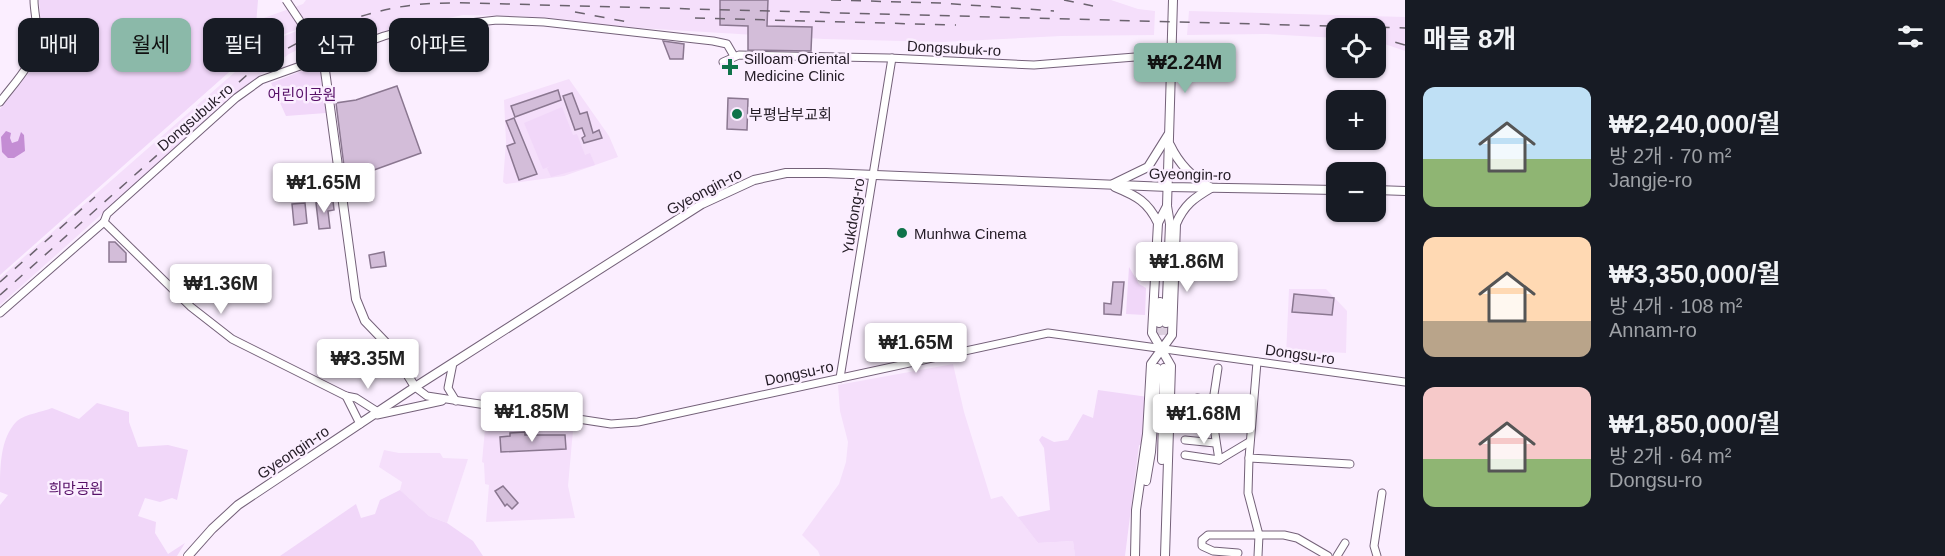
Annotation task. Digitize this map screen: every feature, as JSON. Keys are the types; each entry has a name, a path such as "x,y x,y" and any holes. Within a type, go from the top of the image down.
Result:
{"main road":[{"path":"1162,323 1162,223 1167,206 1168,187 1173,0"},
{"path":"324,72 356,299 365,321 391,348 415,387"},
{"path":"1109,185 1148,167 1170,132"},
{"path":"1169,145 1186,170 1195,179 1212,188"},
{"name":"Gyeongin-ro","path":"188,556 238,505 415,387 702,204 754,180 786,173 1168,187 1326,190"},
{"path":"1109,185 1135,195 1151,208 1158,223"},
{"path":"1134,556 1136,510 1147,434 1151,364 1172,335 1176,224 1182,209 1192,199 1212,188"},
{"path":"1386,190 1405,190"},
{"path":"1165,539 1168,517 1171,366 1152,333 1158,223 1167,206"},
{"path":"1167,206 1176,224"},
{"path":"1135,538 1151,452 1161,368 1166,556"}],"street":[{"path":"0,102 34,53 37,29 34,0"},
{"path":"286,0 298,18"},
{"name":"Dongsubuk-ro","path":"377,39 405,30 497,20 544,22 681,36 727,44 734,56"},
{"name":"Dongsubuk-ro","path":"723,62 734,56 892,58 1034,65 1173,54"},
{"name":"Yukdong-ro","path":"840,378 892,58"},
{"name":"Dongsubuk-ro","path":"0,313 104,222 107,214 236,98 261,80 296,67"},
{"path":"104,222 191,307 232,339 346,396 356,398 375,414 453,400 448,388 453,363"},
{"name":"Dongsu-ro","path":"415,387 427,396 611,424 638,422 1048,333 1405,382"},
{"path":"1257,362 1249,442 1248,493 1259,535 1258,556"},
{"path":"1205,418 1218,368"},
{"path":"346,396 360,424"},
{"path":"1197,398 1252,408"},
{"path":"1210,400 1219,460"},
{"path":"1185,440 1215,443"},
{"path":"1185,455 1219,460 1249,442"},
{"path":"1249,458 1350,464"},
{"path":"1377,556 1374,546 1382,493"},
{"path":"1238,553 1213,551 1202,546 1202,540 1208,535 1297,538 1328,556"},
{"path":"1337,556 1345,543"}],"shaded area":[{"path":"306,0 1111,0 1138,9 1155,11 1154,35 1061,36 942,42 824,39 621,27 522,16 463,15 448,18 389,18 389,30 377,32 377,18 296,18 296,30 284,34 284,18 264,18 303,4"},
{"path":"1189,11 1405,17 1405,51 1386,44 1386,18 1326,18 1326,37 1266,34 1187,35"},
{"path":"296,31 296,50 284,58 284,36"},
{"path":"235,72 265,72 243,88 0,305 0,278"},
{"path":"569,79 609,136 618,157 564,176 506,184 503,182 506,142 504,100"},
{"path":"6,131 11,133 12,143 18,141 21,132 24,135 25,151 14,158 8,158 2,152 1,137"},
{"path":"1289,289 1326,289 1347,311 1346,353 1330,352 1329,362 1286,356"},
{"path":"953,364 964,412 991,499 1002,496 1038,543 1073,541 1075,556 820,556 802,535 839,484 846,462 848,442 840,411 838,385"},
{"path":"487,406 574,419 568,486 575,518 486,522 489,485 485,484 484,463 482,462"},
{"path":"384,450 399,453 440,453 443,458 468,459 447,523 429,516 400,490 402,482 379,467"}],"green space":[{"path":"39,0 258,0 257,18 203,18 203,72 229,72 0,275 0,109 30,72 99,72 99,18 40,18"},
{"name":"어린이공원","path":"299,72 320,72 326,113 286,116 271,83"},
{"path":"562,107 573,135 577,134 585,155 590,153 595,165 551,177 547,168 551,166 543,169 524,123"},
{"path":"1129,267 1139,284 1146,288 1145,315 1126,314"},
{"path":"1098,390 1148,397 1144,445 1139,445 1125,556 1075,556 1073,541 1038,543 1018,517 1050,510 1044,448 1039,440 1042,436 1054,442 1068,440 1083,414 1093,418"},
{"name":"희망공원","path":"97,403 129,412 129,422 138,447 168,445 188,450 177,500 172,498 160,502 145,498 138,516 156,522 155,533 168,554 185,543 177,556 0,556 0,505 8,495 0,492 1,463 4,444 11,428 17,421 29,415 52,408 79,419"},
{"path":"400,490 429,516 447,523 473,541 483,556 280,556 356,504 361,518 375,514 380,500"}],"building":[{"path":"720,0 768,0 767,26 812,27 811,51 748,50 748,26 720,25"},
{"path":"663,41 684,44 683,59 670,59"},
{"path":"397,86 421,153 374,170 345,174 336,103 356,100"},
{"path":"558,90 561,100 515,117 511,106"},
{"path":"572,93 580,114 587,112 593,133 599,130 602,138 584,143 582,138 585,136 582,128 575,130 563,96"},
{"name":"부평남부교회","path":"728,98 748,99 747,130 727,129"},
{"path":"514,118 537,174 519,180 507,146 515,143 506,121"},
{"path":"333,201 334,210 328,211 330,228 319,229 316,203"},
{"path":"305,203 307,223 294,225 292,204"},
{"path":"109,242 115,242 126,253 126,262 109,262"},
{"path":"384,252 386,266 371,268 369,255"},
{"path":"1113,282 1124,282 1121,315 1104,314 1104,303 1111,304"},
{"path":"1294,294 1334,298 1332,315 1292,312"},
{"path":"525,432 525,435 565,435 566,449 501,452 500,437 510,436 510,433"},
{"path":"503,486 518,503 512,509 507,504 505,506 495,491"}],"tunnel":[{"path":"1158,347 1159,323"},
{"path":"1165,347 1166,323"}],"railway":[{"path":"831,0 940,3 1054,11"},
{"path":"1064,0 1093,6"},
{"path":"0,295 256,67 315,34 378,11 434,3 476,3 1405,28"},
{"path":"575,12 628,22"},
{"path":"695,18 956,25"},
{"path":"1386,40 1405,45"},
{"path":"0,282 95,197"}],"place":[{"name":"Silloam Oriental Medicine Clinic","path":"730,67"},
{"name":"부평남부교회","path":"737,114"},
{"name":"Munhwa Cinema","path":"902,233"}]}
